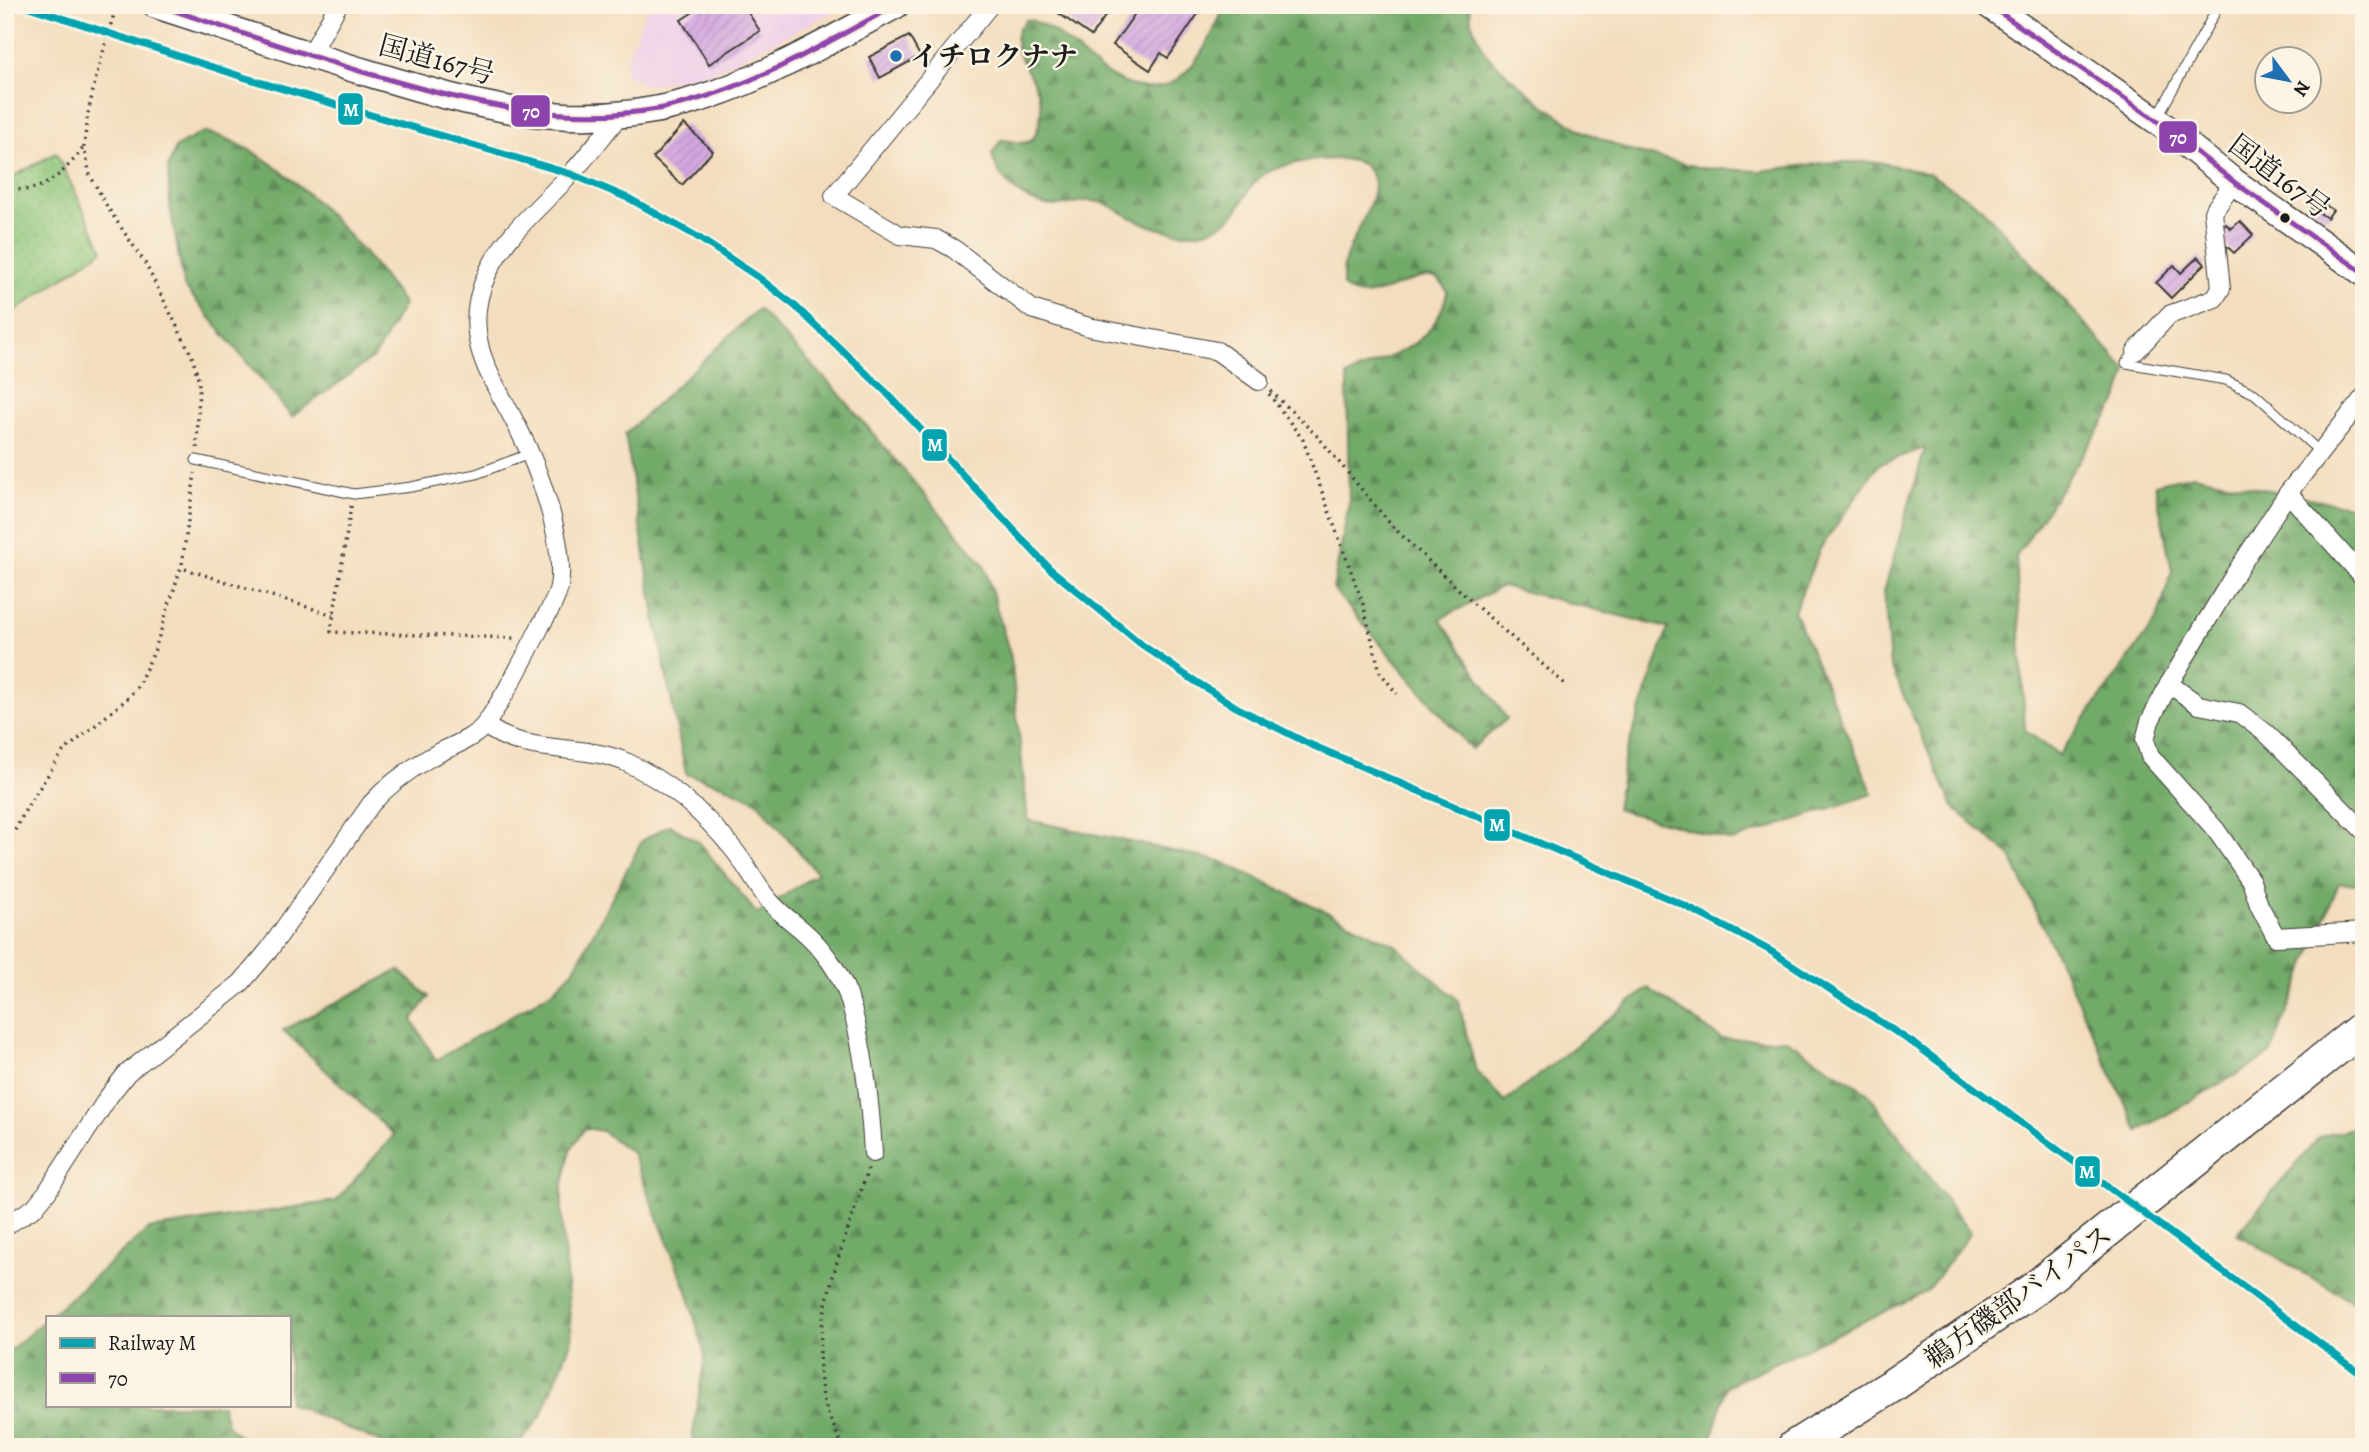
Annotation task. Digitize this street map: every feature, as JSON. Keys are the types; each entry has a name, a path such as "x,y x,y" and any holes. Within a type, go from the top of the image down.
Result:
{"highway":[{"name":"鵜方磯部バイパス","path":"1794,1447 1889,1387 2031,1291 2364,1027"}],"street":[{"name":"国道167号","path":"156,5 310,56 457,100 542,116 620,115 682,104 734,88 896,5"},
{"path":"310,56 338,5"},
{"path":"990,5 834,196 900,235 936,239 954,249 1032,309 1089,327 1217,351 1259,381"},
{"name":"国道167号","path":"1989,5 2156,120 2234,182 2364,273"},
{"path":"5,1226 34,1208 47,1192 108,1096 127,1073 241,983 269,950 341,845 388,785 485,725 534,639 556,597 559,578 554,532 545,490 478,348 477,308 481,288 491,266 509,238 571,174 620,115"},
{"path":"2136,351 2169,315 2215,298 2221,288 2213,212 2234,182"},
{"path":"2364,397 2288,493 2232,577 2169,684 2150,721 2146,740 2150,756 2216,830 2250,881 2276,937 2364,932"},
{"path":"2288,493 2364,578"},
{"path":"2169,684 2199,705 2239,713 2267,734 2364,831"},
{"path":"485,725 509,739 560,750 604,755 626,762 650,775 695,807 735,851 766,897 781,914 804,931 832,964 847,994 870,1105 873,1153"}],"lane":[{"path":"2156,120 2219,5"},
{"path":"2136,351 2126,363 2226,380 2255,394 2320,452"},
{"path":"196,460 354,494 411,487 476,474 530,454"}],"path":[{"path":"5,840 14,832 63,752 127,699 137,687 154,652 182,565 196,460 199,382 192,356 145,263 108,208 90,175 84,147 96,78 114,14 107,5"},
{"path":"5,186 23,191 36,190 74,161 84,147"},
{"path":"1259,381 1319,438 1392,526 1474,604 1566,685"},
{"path":"1259,381 1303,440 1363,604 1381,672 1396,694"},
{"path":"354,494 331,632 534,639"},
{"path":"185,569 333,615"},
{"path":"843,1447 825,1403 819,1355 824,1309 873,1153"}],"shaded area":[{"path":"649,5 848,5 711,73 646,85 627,75 625,68 627,56"}],"green space":[{"path":"1225,5 1470,5 1471,22 1486,54 1509,76 1542,104 1584,132 1634,152 1703,168 1760,171 1832,162 1879,162 1930,174 1981,207 2127,371 2117,402 2016,557 2025,730 2059,755 2157,619 2172,571 2155,484 2193,475 2364,509 2364,884 2339,883 2270,1055 2138,1131 2010,855 1953,807 1890,665 1884,591 1925,448 1879,464 1820,549 1794,611 1873,794 1732,841 1616,809 1625,756 1668,628 1502,586 1440,619 1507,719 1471,749 1333,589 1349,503 1347,376 1395,354 1422,337 1433,325 1447,292 1439,280 1428,277 1365,295 1353,293 1343,286 1345,260 1373,194 1374,184 1367,169 1353,161 1341,159 1312,160 1283,166 1256,181 1236,211 1221,225 1200,232 1180,233 1150,226 1098,202 1084,201 1057,206 1035,202 1007,183 995,164 992,154 1001,140 1028,142 1034,137 1039,124 1041,108 1038,94 1016,42 1018,30 1027,19 1054,32 1093,64 1118,80 1140,87 1159,87 1176,80 1190,68 1203,50"},
{"path":"203,132 231,141 260,156 288,177 341,227 404,304 375,356 292,417 184,286 170,206 168,168 176,147"},
{"path":"56,153 103,250 5,318 5,181"},
{"path":"758,309 837,391 984,565 1011,658 1028,820 1220,861 1394,944 1458,1000 1476,1071 1505,1102 1648,988 1722,1039 1785,1039 1867,1092 1970,1233 1926,1292 1726,1386 1711,1442 1700,1447 691,1447 705,1355 687,1291 632,1153 602,1131 585,1128 571,1149 562,1188 562,1226 572,1340 541,1416 517,1447 391,1447 290,1403 290,1316 49,1316 149,1229 336,1201 394,1135 283,1030 399,970 429,997 412,1020 436,1060 553,991 573,971 642,841 669,825 699,842 757,914 817,873 757,801 722,785 686,774 656,623 625,434"},
{"path":"2362,1125 2364,1308 2237,1234 2319,1137"},
{"path":"46,1319 46,1406 222,1406 227,1425 253,1447 5,1447 5,1355"}],"building":[{"path":"704,5 743,5 760,31 709,64 681,20"},
{"path":"1047,5 1113,5 1091,36"},
{"path":"1141,5 1204,5 1168,58 1161,53 1150,70 1113,45"},
{"path":"909,36 920,56 880,78 869,57"},
{"path":"684,124 713,151 682,185 653,158"},
{"path":"2317,200 2333,210 2327,218 2312,208"},
{"path":"2240,221 2253,235 2234,253 2220,240 2219,231 2226,224 2231,229"},
{"path":"2198,257 2205,264 2171,298 2156,283 2174,265 2181,273"}],"rail line":[{"name":"M","path":"23,5 246,78 571,174 630,199 696,236 758,277 795,306 886,392 1049,568 1141,644 1187,676 1236,707 1307,743 1679,903 1769,950 1916,1045 2364,1376"}],"transit line":[{"name":"70","path":"157,5 337,64 443,94 522,110 603,115 644,111 713,95 767,73 896,5"},
{"name":"70","path":"1989,5 2156,120 2234,182 2364,273"}],"place":[{"name":"イチロクナナ","path":"896,56"}]}
